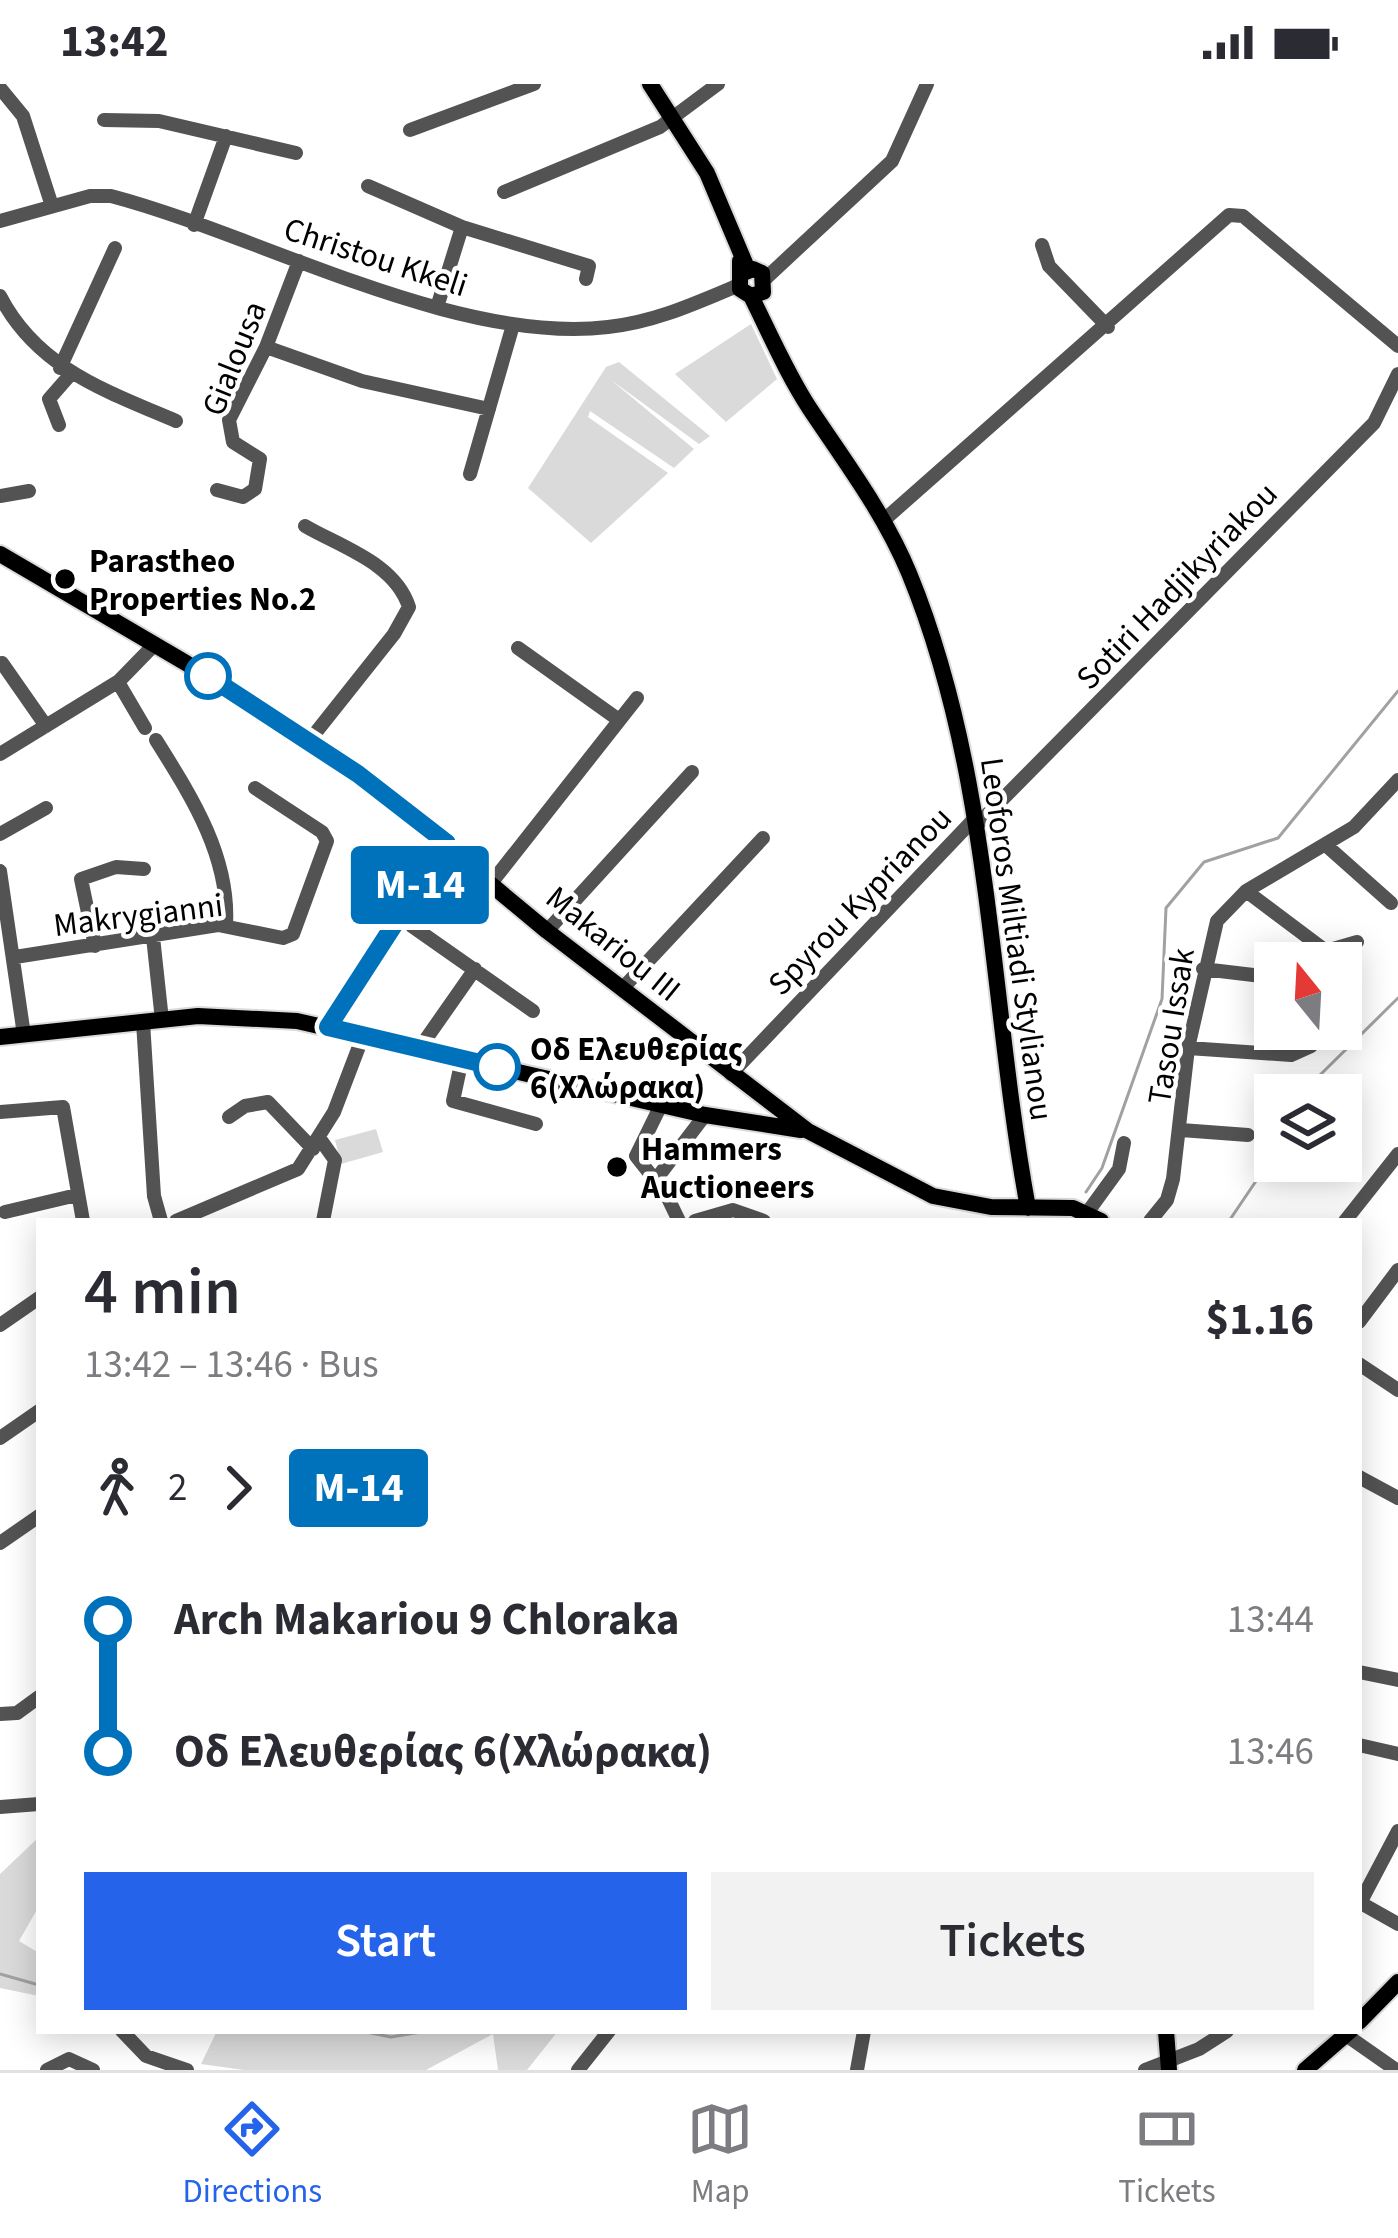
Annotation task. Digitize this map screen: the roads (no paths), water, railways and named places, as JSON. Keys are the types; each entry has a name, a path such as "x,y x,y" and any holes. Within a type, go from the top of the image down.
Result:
{"main road":[{"path":"650,84 672,119"},
{"name":"Leoforos Miltiadi Stylianou","path":"672,119 707,173 774,343 796,386 884,520 926,622 977,820 1028,1208"},
{"name":"Makariou III","path":"0,554 309,741 447,843 547,931 763,1102 808,1131 916,1190 952,1202 1062,1207 1094,1217"},
{"path":"0,1037 239,1016 328,1027 705,1115 808,1131"},
{"path":"745,1122 763,1102"},
{"path":"1022,1174 1032,1190 1062,1207"},
{"path":"996,1207 1015,1198 1022,1174"},
{"path":"1362,2018 1398,1982"},
{"path":"1166,2034 1169,2065"},
{"path":"1305,2070 1345,2034"}],"street":[{"path":"410,130 534,84"},
{"path":"504,192 672,119 718,84"},
{"name":"Christou Kkeli","path":"0,220 111,196 438,304 513,325 582,329 666,316 752,283 892,161 927,84"},
{"path":"0,88 23,116 52,206"},
{"path":"104,120 159,121 296,153"},
{"path":"194,225 226,136"},
{"path":"368,186 462,227 590,266 586,279"},
{"path":"884,520 1233,214 1243,216 1398,346"},
{"path":"438,304 462,227"},
{"path":"1042,245 1048,266 1108,328"},
{"path":"59,425 49,399 65,372 115,248"},
{"name":"Gialousa","path":"218,490 248,495 261,471 257,455 233,442 228,427 299,261"},
{"path":"0,296 16,323 65,372 176,421"},
{"path":"0,331 16,323"},
{"path":"470,474 513,325"},
{"path":"266,347 362,381 489,410"},
{"name":"Sotiri Hadjikyriakou","path":"977,820 1374,423 1398,374"},
{"path":"0,496 29,491"},
{"path":"305,526 363,556 402,590 409,607 394,634 309,741"},
{"path":"0,754 118,682 155,644"},
{"path":"518,648 620,720"},
{"path":"2,663 46,726"},
{"path":"118,682 145,728"},
{"path":"492,882 637,698"},
{"path":"156,740 209,837 225,896 226,925"},
{"path":"547,931 692,772"},
{"name":"Tasou Issak","path":"1152,1218 1167,1200 1203,969 1217,921 1246,891 1328,847 1398,780"},
{"name":"Makrygianni","path":"15,957 226,925 283,938 293,934 326,845 322,832 255,788"},
{"path":"0,834 46,808"},
{"name":"Spyrou Kyprianou","path":"731,1074 977,820"},
{"path":"622,988 763,838"},
{"path":"328,1027 447,843"},
{"path":"1328,847 1391,903"},
{"path":"95,946 81,879 116,867 144,869"},
{"path":"0,871 24,1035"},
{"path":"1246,891 1326,951 1357,941"},
{"path":"399,916 533,1011"},
{"path":"153,937 154,1196 160,1218"},
{"path":"419,1049 475,969"},
{"path":"1203,969 1254,975"},
{"path":"183,1218 292,1173 316,1144 363,1036"},
{"path":"1189,1048 1291,1055 1302,1050"},
{"path":"462,1059 453,1101 536,1124"},
{"path":"229,1117 245,1106 268,1102 335,1160 324,1218"},
{"path":"661,1105 636,1156 677,1218"},
{"path":"0,1112 63,1107 82,1218"},
{"path":"654,1182 705,1115"},
{"path":"1181,1130 1248,1135"},
{"path":"1094,1217 1119,1169 1124,1143"},
{"path":"1347,1218 1398,1154"},
{"path":"4,1212 77,1195"},
{"path":"705,1218 733,1210 756,1218"},
{"path":"1362,1318 1398,1270"},
{"path":"0,1325 36,1300"},
{"path":"1362,1366 1398,1390"},
{"path":"0,1438 36,1413"},
{"path":"1362,1480 1398,1498"},
{"path":"0,1544 36,1518"},
{"path":"1362,1673 1398,1679"},
{"path":"0,1714 25,1709 36,1700"},
{"path":"1362,1746 1398,1754"},
{"path":"0,1807 36,1804"},
{"path":"1362,1899 1398,1831"},
{"path":"1362,1904 1398,1924"},
{"path":"124,2034 134,2049 187,2070"},
{"path":"578,2070 607,2034"},
{"path":"857,2070 863,2034"},
{"path":"1145,2070 1169,2065 1223,2034"},
{"path":"1356,2034 1396,2070"},
{"path":"47,2070 69,2059 93,2070"}],"waterway":[{"path":"1086,1192 1102,1168 1162,999 1166,908 1204,862 1278,838 1398,691"},
{"path":"1321,1074 1398,998"},
{"path":"1231,1218 1255,1182"},
{"path":"0,1974 36,1984"},
{"path":"376,2034 409,2034"}],"place":[{"name":"Parastheo Properties No.2","path":"65,579"},
{"name":"Οδ Ελευθερίας 6(Χλώρακα)","path":"497,1067"},
{"name":"Hammers Auctioneers","path":"617,1167"}]}
